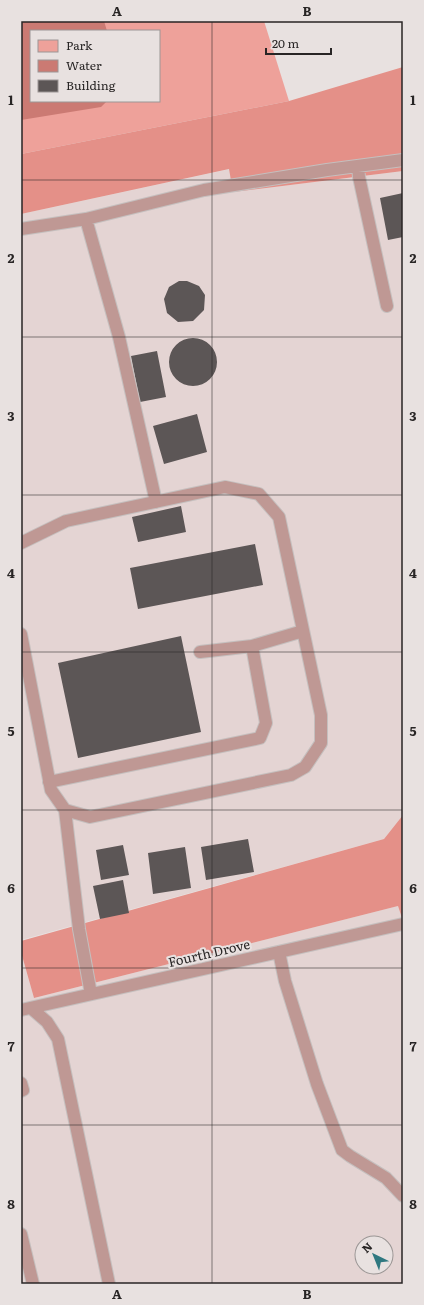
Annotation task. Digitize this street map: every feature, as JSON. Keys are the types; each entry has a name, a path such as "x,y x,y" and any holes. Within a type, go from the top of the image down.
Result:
{"lane":[{"path":"21,229 86,219 204,190 403,160"},
{"path":"358,166 387,306"},
{"path":"86,219 119,337 156,502"},
{"path":"21,544 66,521 225,487 259,494 279,517 322,716 321,743 305,767 291,775 90,817 65,810"},
{"path":"200,652 252,646 303,631"},
{"path":"21,634 51,790 65,810 79,929 91,994"},
{"path":"49,782 260,738 266,723 252,646"},
{"name":"Fourth Drove","path":"26,1009 403,924"},
{"path":"278,952 285,981 317,1084 342,1150 386,1178 403,1196"},
{"path":"26,1009 47,1022 58,1039 109,1284"},
{"path":"21,1083 23,1090 21,1091"},
{"path":"21,1234 33,1284"}],"shaded area":[{"path":"403,67 403,171 233,192 229,169 21,214 21,154 289,101"},
{"path":"230,169 233,192 403,171 403,815 384,839 21,940 21,214"},
{"path":"403,815 403,921 398,906 34,998 21,952 21,941 384,839"},
{"path":"398,906 403,921 403,1284 21,1284 21,952 34,998"}],"green space":[{"path":"21,21 264,21 289,101 21,154"}],"water":[{"path":"21,21 104,21 107,30 30,30 30,102 106,102 101,107 21,120"}],"building":[{"path":"403,193 403,237 388,240 380,198"},
{"path":"179,281 187,281 199,286 205,295 204,310 193,321 178,322 167,313 164,299 169,287"},
{"path":"188,338 198,338 210,345 217,357 217,367 210,379 198,386 188,386 180,382 173,375 169,367 169,357 173,349 180,342"},
{"path":"157,351 166,397 140,402 131,356"},
{"path":"197,414 207,452 164,464 153,426"},
{"path":"181,506 186,532 138,542 132,517"},
{"path":"255,544 263,585 138,609 130,568"},
{"path":"181,636 201,732 78,758 58,663"},
{"path":"248,839 254,872 206,880 201,847"},
{"path":"123,845 129,875 101,880 96,850"},
{"path":"185,847 191,888 153,894 148,853"},
{"path":"123,880 129,913 100,919 93,886"}]}
